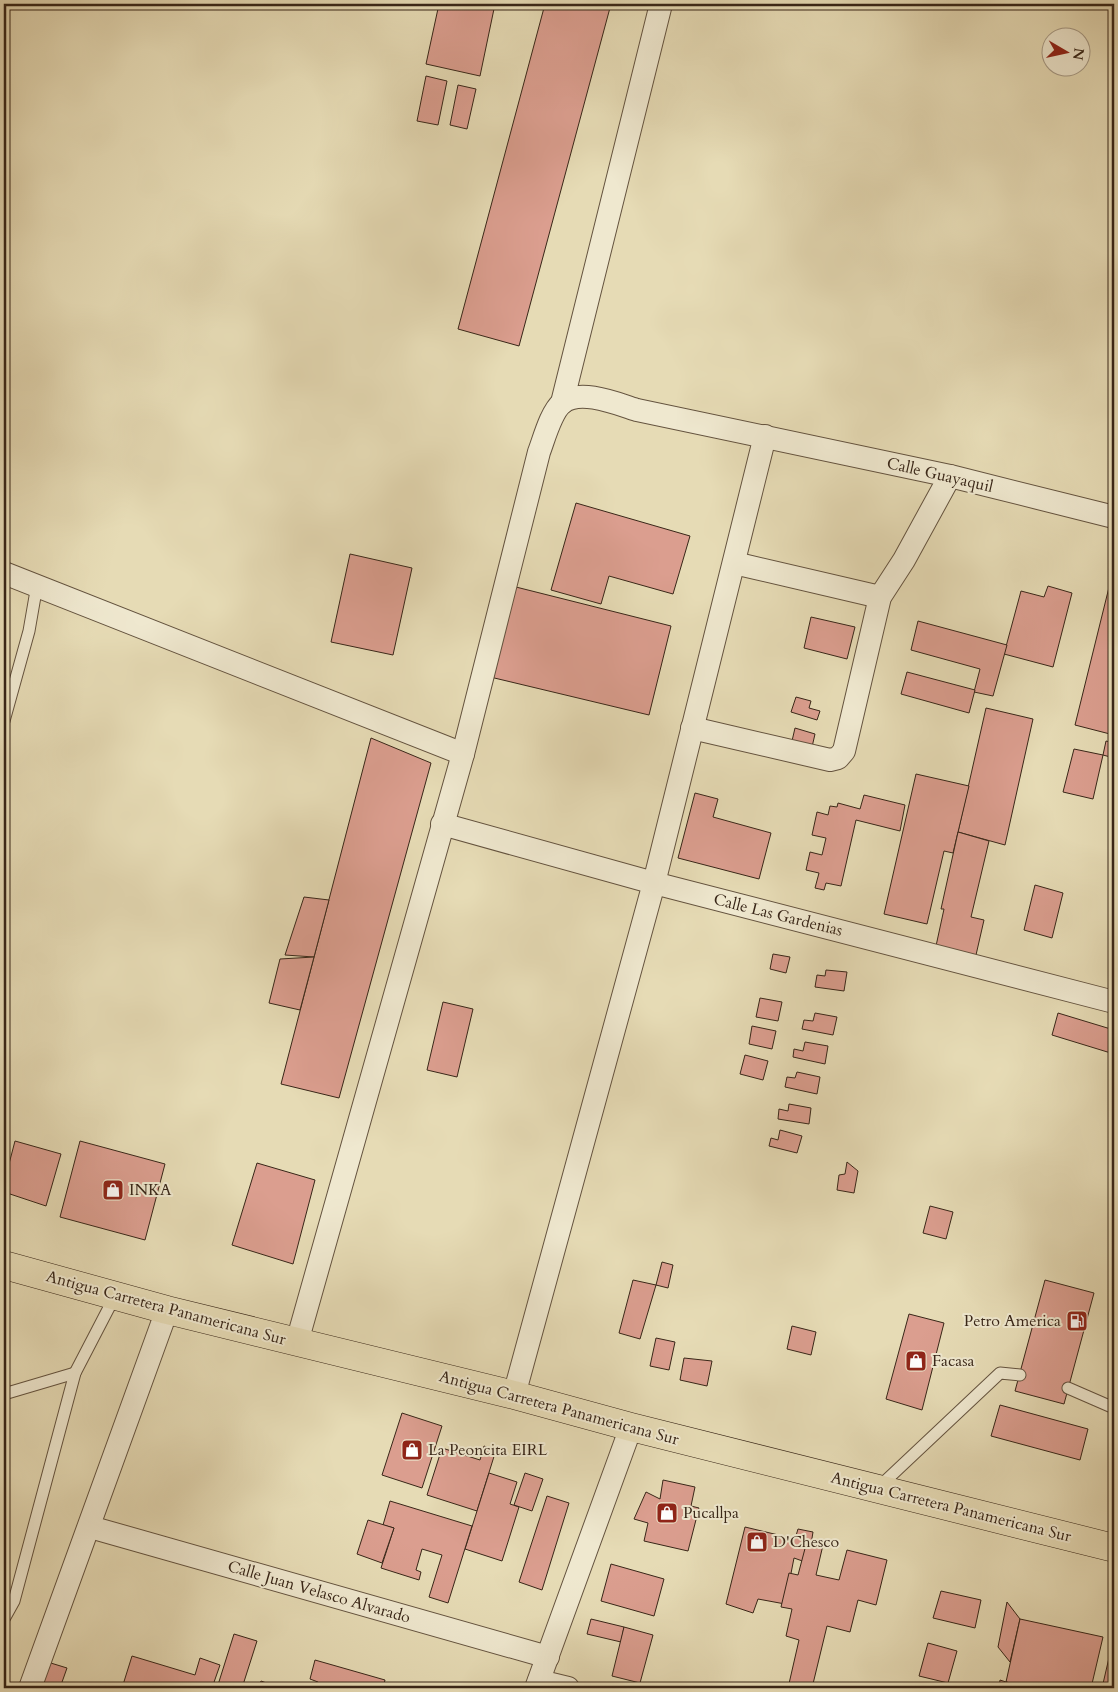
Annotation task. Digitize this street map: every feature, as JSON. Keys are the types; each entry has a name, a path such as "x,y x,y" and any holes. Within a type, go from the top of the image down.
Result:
{"highway":[{"name":"Antigua Carretera Panamericana Sur","path":"4,1265 167,1310 514,1394 631,1427 1114,1548"}],"street":[{"path":"297,1342 463,754 539,452 551,420 562,403 661,4"},
{"name":"Calle Guayaquil","path":"562,403 576,398 594,397 637,410 950,476 1114,517"},
{"path":"514,1394 654,883 765,436"},
{"path":"692,728 830,760 838,758 844,750 880,597 904,560 950,476"},
{"path":"734,563 880,597"},
{"path":"4,573 463,754"},
{"name":"Calle Las Gardenias","path":"442,824 654,883 1114,1002"},
{"path":"30,1688 90,1527 167,1310"},
{"path":"568,1688 537,1684 631,1427"},
{"name":"Calle Juan Velasco Alvarado","path":"90,1527 548,1657"}],"lane":[{"path":"4,721 28,631 37,586"},
{"path":"4,1620 14,1600 75,1373 115,1296"},
{"path":"4,1394 75,1373"},
{"path":"879,1488 1000,1374 1020,1375"},
{"path":"1068,1388 1114,1408"}],"building":[{"path":"439,4 495,4 480,76 426,64"},
{"path":"545,4 611,4 519,346 458,329"},
{"path":"426,76 447,81 438,125 417,121"},
{"path":"458,85 476,89 467,129 450,125"},
{"path":"576,503 690,536 673,594 609,576 601,604 551,590"},
{"path":"350,554 412,568 393,655 331,642"},
{"path":"1114,567 1114,719 1110,734 1075,725"},
{"path":"508,585 671,626 649,715 486,676"},
{"path":"1048,586 1072,593 1053,667 1004,654 1021,591 1044,597"},
{"path":"811,617 855,627 847,659 804,648"},
{"path":"918,621 1007,645 993,696 974,692 980,669 911,650"},
{"path":"907,672 975,690 969,713 901,694"},
{"path":"796,697 811,701 809,708 820,711 817,720 791,712"},
{"path":"986,708 1033,719 1005,845 958,832"},
{"path":"795,728 815,734 812,747 792,741"},
{"path":"371,738 431,763 339,1098 281,1084"},
{"path":"1106,741 1114,743 1114,758 1103,755"},
{"path":"1074,749 1103,755 1093,799 1063,792"},
{"path":"916,774 969,786 953,853 944,851 927,924 884,914"},
{"path":"695,793 718,799 713,817 771,833 759,879 678,858"},
{"path":"864,795 905,805 900,831 856,820 841,886 826,883 824,890 815,888 819,873 806,870 810,852 822,855 826,838 812,835 817,812 828,815 830,806 837,807 838,803 860,809"},
{"path":"958,832 989,841 971,917 984,920 976,955 936,946 944,909 941,909"},
{"path":"1035,885 1063,893 1052,938 1024,930"},
{"path":"304,897 329,900 314,957 285,955"},
{"path":"773,954 790,957 786,973 770,969"},
{"path":"314,957 300,1010 269,1003 280,959"},
{"path":"826,970 847,972 844,991 815,987 817,975 825,976"},
{"path":"760,998 782,1002 778,1021 756,1017"},
{"path":"443,1002 473,1009 457,1077 427,1070"},
{"path":"815,1013 837,1017 833,1035 802,1029 804,1020 813,1021"},
{"path":"1058,1013 1114,1030 1114,1054 1052,1035"},
{"path":"752,1026 776,1031 772,1049 749,1044"},
{"path":"805,1042 828,1046 825,1064 793,1057 794,1049 803,1051"},
{"path":"745,1055 768,1061 763,1080 740,1074"},
{"path":"797,1072 820,1077 817,1094 785,1087 787,1077 795,1078"},
{"path":"789,1104 811,1108 809,1124 778,1119 779,1109 788,1111"},
{"path":"780,1130 802,1136 797,1153 769,1146 771,1138 778,1140"},
{"path":"15,1141 61,1154 46,1206 4,1192 4,1183"},
{"name":"INKA","path":"80,1141 165,1164 145,1240 60,1217"},
{"path":"847,1162 858,1171 854,1193 837,1190 839,1175 845,1174"},
{"path":"257,1163 315,1180 293,1264 232,1245"},
{"path":"930,1206 953,1212 946,1239 923,1233"},
{"path":"662,1262 673,1265 668,1288 656,1285"},
{"path":"633,1280 656,1285 640,1339 619,1333"},
{"path":"1045,1280 1094,1293 1064,1404 1015,1391"},
{"name":"Facasa","path":"909,1314 944,1323 922,1410 886,1399"},
{"path":"792,1326 816,1332 811,1355 787,1349"},
{"path":"656,1338 675,1342 669,1370 650,1366"},
{"path":"684,1358 712,1361 707,1386 680,1380"},
{"path":"1000,1405 1088,1429 1080,1460 991,1436"},
{"name":"La Peoncita EIRL","path":"402,1413 442,1426 422,1488 382,1475"},
{"path":"484,1446 496,1450 477,1511 427,1495 442,1448 480,1460"},
{"path":"489,1473 517,1482 510,1504 519,1507 502,1561 465,1549"},
{"path":"525,1473 543,1479 532,1511 514,1505"},
{"path":"663,1480 695,1487 691,1506 699,1508 688,1551 644,1541 648,1523 634,1519 646,1492 660,1499"},
{"path":"547,1496 569,1503 542,1590 519,1582"},
{"path":"390,1501 472,1526 448,1603 429,1597 442,1555 422,1549 416,1570 421,1572 419,1580 381,1568 394,1528 383,1525"},
{"path":"368,1520 394,1528 382,1563 357,1554"},
{"path":"745,1527 795,1539 798,1529 813,1532 808,1563 794,1558 785,1604 758,1599 753,1613 726,1604"},
{"path":"807,1541 823,1545 816,1575 839,1580 847,1550 887,1560 876,1605 858,1600 850,1632 827,1626 812,1688 788,1688 799,1640 786,1636 792,1609 781,1607 789,1573 798,1575"},
{"path":"611,1564 664,1579 654,1616 601,1601"},
{"path":"941,1591 981,1600 975,1628 933,1618"},
{"path":"1007,1602 1020,1619 1010,1662 998,1647"},
{"path":"591,1619 624,1627 621,1642 587,1634"},
{"path":"1020,1619 1103,1637 1091,1688 1035,1688 1006,1682"},
{"path":"624,1627 653,1635 640,1683 612,1676"},
{"path":"234,1634 257,1641 242,1688 217,1688"},
{"path":"1114,1636 1114,1688 1102,1688"},
{"path":"928,1643 957,1651 948,1683 919,1676"},
{"path":"132,1656 195,1675 200,1658 220,1665 212,1688 122,1688"},
{"path":"41,1660 67,1668 61,1685 70,1688 32,1688"},
{"path":"315,1660 385,1680 383,1688 316,1688 318,1682 310,1679"},
{"path":"1000,1680 1006,1682 1035,1688 999,1688"},
{"path":"261,1681 280,1688 258,1688"}],"place":[{"name":"INKA","path":"113,1190"},
{"name":"Petro America","path":"1077,1321"},
{"name":"Facasa","path":"916,1361"},
{"name":"La Peoncita EIRL","path":"412,1450"},
{"name":"Pucallpa","path":"667,1513"},
{"name":"D'Chesco","path":"757,1542"}]}
